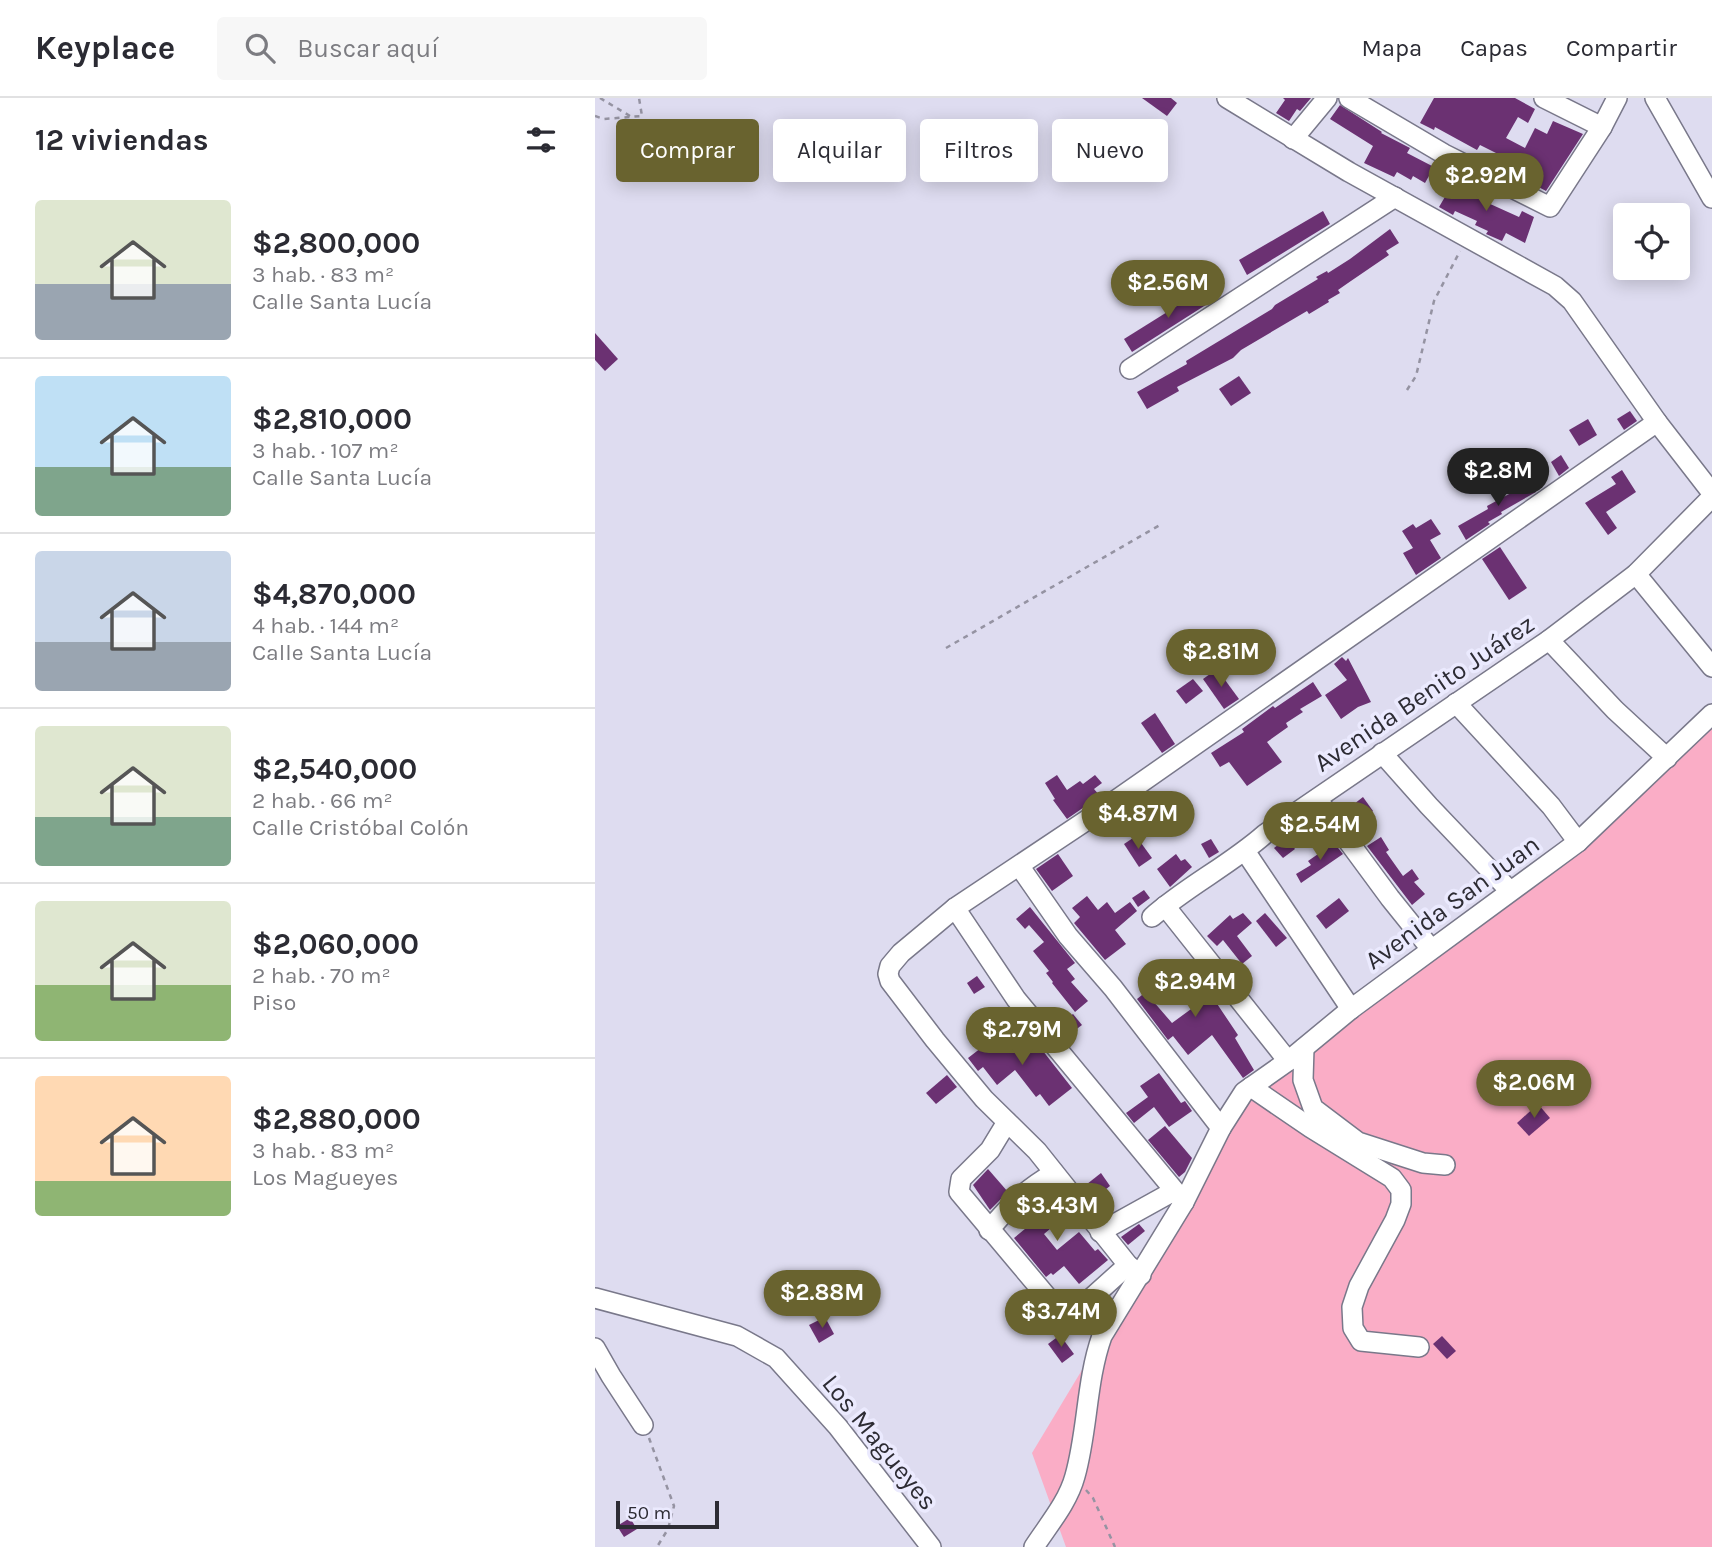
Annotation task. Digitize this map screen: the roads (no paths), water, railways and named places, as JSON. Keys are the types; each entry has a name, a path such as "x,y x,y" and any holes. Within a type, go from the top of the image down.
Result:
{"street":[{"path":"1227,98 1293,139 1555,286 1572,301 1712,495"},
{"path":"1293,139 1327,98"},
{"path":"1349,98 1444,154 1550,207 1602,127 1617,98"},
{"path":"1544,98 1602,127"},
{"path":"1655,98 1712,198"},
{"path":"1131,369 1395,197"},
{"path":"1134,1270 1100,1232 1037,1151 984,1099 935,1040 890,981 890,966 901,953 955,908 1099,813 1657,422"},
{"name":"Avenida Benito Juárez","path":"1288,1061 1158,911 1245,852 1265,834 1549,640 1636,574 1712,495"},
{"path":"1636,574 1712,667"},
{"path":"1549,640 1615,710 1667,758"},
{"path":"1456,703 1551,806 1578,842"},
{"name":"Avenida San Juan","path":"1134,1270 1237,1102 1251,1087 1431,949 1578,842 1712,714"},
{"path":"1382,753 1510,891"},
{"path":"1317,799 1431,949"},
{"path":"1245,852 1351,1009"},
{"path":"1020,867 1068,936 1113,988 1221,1128"},
{"path":"955,908 1016,999 1179,1196 1100,1232"},
{"path":"1304,1048 1303,1080 1313,1108 1359,1142 1423,1163 1445,1165"},
{"path":"1251,1087 1392,1178 1401,1190 1401,1204 1395,1220 1355,1297 1352,1307 1353,1328 1361,1341 1419,1348"},
{"path":"1007,1122 998,1140 961,1179 959,1186 959,1192 989,1230 1068,1319 1134,1270"},
{"path":"989,1230 1015,1200 1031,1186 1054,1173"},
{"path":"1034,1547 1066,1500 1075,1477 1094,1357 1134,1270"},
{"name":"Los Magueyes","path":"595,1298 737,1336 776,1359 838,1427 931,1547"},
{"path":"595,1348 643,1425"}]}
